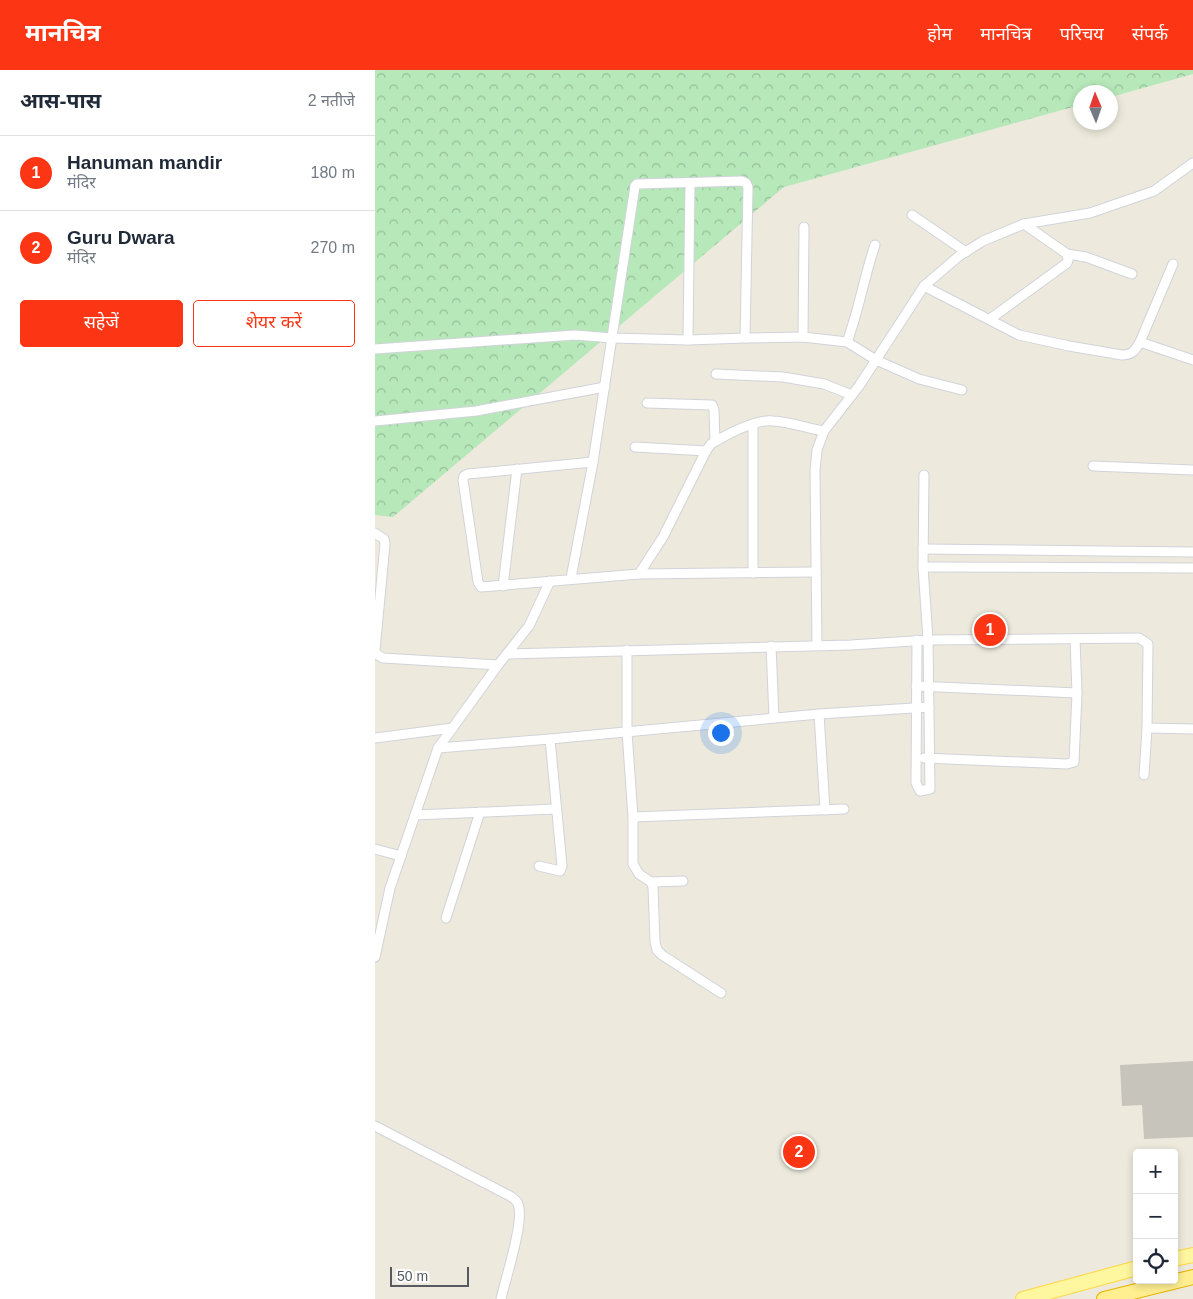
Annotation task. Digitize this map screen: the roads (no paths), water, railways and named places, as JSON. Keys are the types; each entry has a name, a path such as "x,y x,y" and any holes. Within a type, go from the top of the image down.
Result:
{"highway":[{"path":"1104,1299 1193,1277"}],"main road":[{"path":"1178,1258 1193,1255"},
{"path":"1023,1299 1133,1269"}],"street":[{"path":"817,645 815,471 817,450 824,432 876,360 924,286 983,240 1024,224 1090,213 1153,191 1191,167"},
{"path":"571,578 593,462 635,186 640,182 742,181 746,183 748,187 745,338"},
{"path":"688,340 690,183"},
{"path":"912,215 966,252"},
{"path":"1024,224 1067,254 1086,257 1132,274"},
{"path":"803,338 804,227"},
{"path":"847,342 855,320 867,269 875,245"},
{"path":"990,319 1067,263 1067,254"},
{"path":"924,286 1023,336 1069,346 1130,355 1135,352 1140,342 1173,264"},
{"path":"375,349 575,335 688,340 803,338 847,342 876,360 919,379 962,390"},
{"path":"1140,342 1193,360"},
{"path":"716,374 783,377 823,384 852,395"},
{"path":"375,421 477,411 605,387"},
{"path":"647,403 712,405 714,410 715,441"},
{"path":"639,574 663,537 706,450 715,441 753,424 773,421 824,432"},
{"path":"753,424 753,573"},
{"path":"635,446 706,450"},
{"path":"593,462 468,474 464,476 463,480 478,582 481,587 571,578 639,574 816,572"},
{"path":"1093,466 1193,470"},
{"path":"503,586 517,469"},
{"path":"917,640 915,708 917,788 920,791 927,791 930,790 931,785 928,640 923,567 924,476"},
{"path":"375,532 384,539 385,544 376,654 383,658 498,665"},
{"path":"923,549 1193,552"},
{"path":"923,567 1193,568"},
{"path":"375,957 390,888 438,748 498,665 529,626 550,581"},
{"path":"507,654 851,645 917,640 1139,638 1148,644 1147,728 1144,775"},
{"path":"916,758 1071,764 1074,762 1076,757 1077,693 1075,639"},
{"path":"771,646 774,718"},
{"path":"627,650 627,732 633,817 633,864 639,874 651,882 683,881"},
{"path":"916,686 1077,693"},
{"path":"438,748 550,740 819,714 929,707"},
{"path":"819,714 825,810"},
{"path":"375,738 453,728"},
{"path":"1147,728 1193,729"},
{"path":"539,866 557,871 562,869 550,740"},
{"path":"415,815 555,809"},
{"path":"633,817 844,809"},
{"path":"446,918 480,812"},
{"path":"375,849 401,856"},
{"path":"651,882 653,887 657,950 661,955 721,993"},
{"path":"375,1126 511,1196 518,1204 520,1216 517,1234 501,1299"}],"place":[{"name":"Hanuman mandir","path":"990,630"},
{"name":"Guru Dwara","path":"799,1152"}]}
